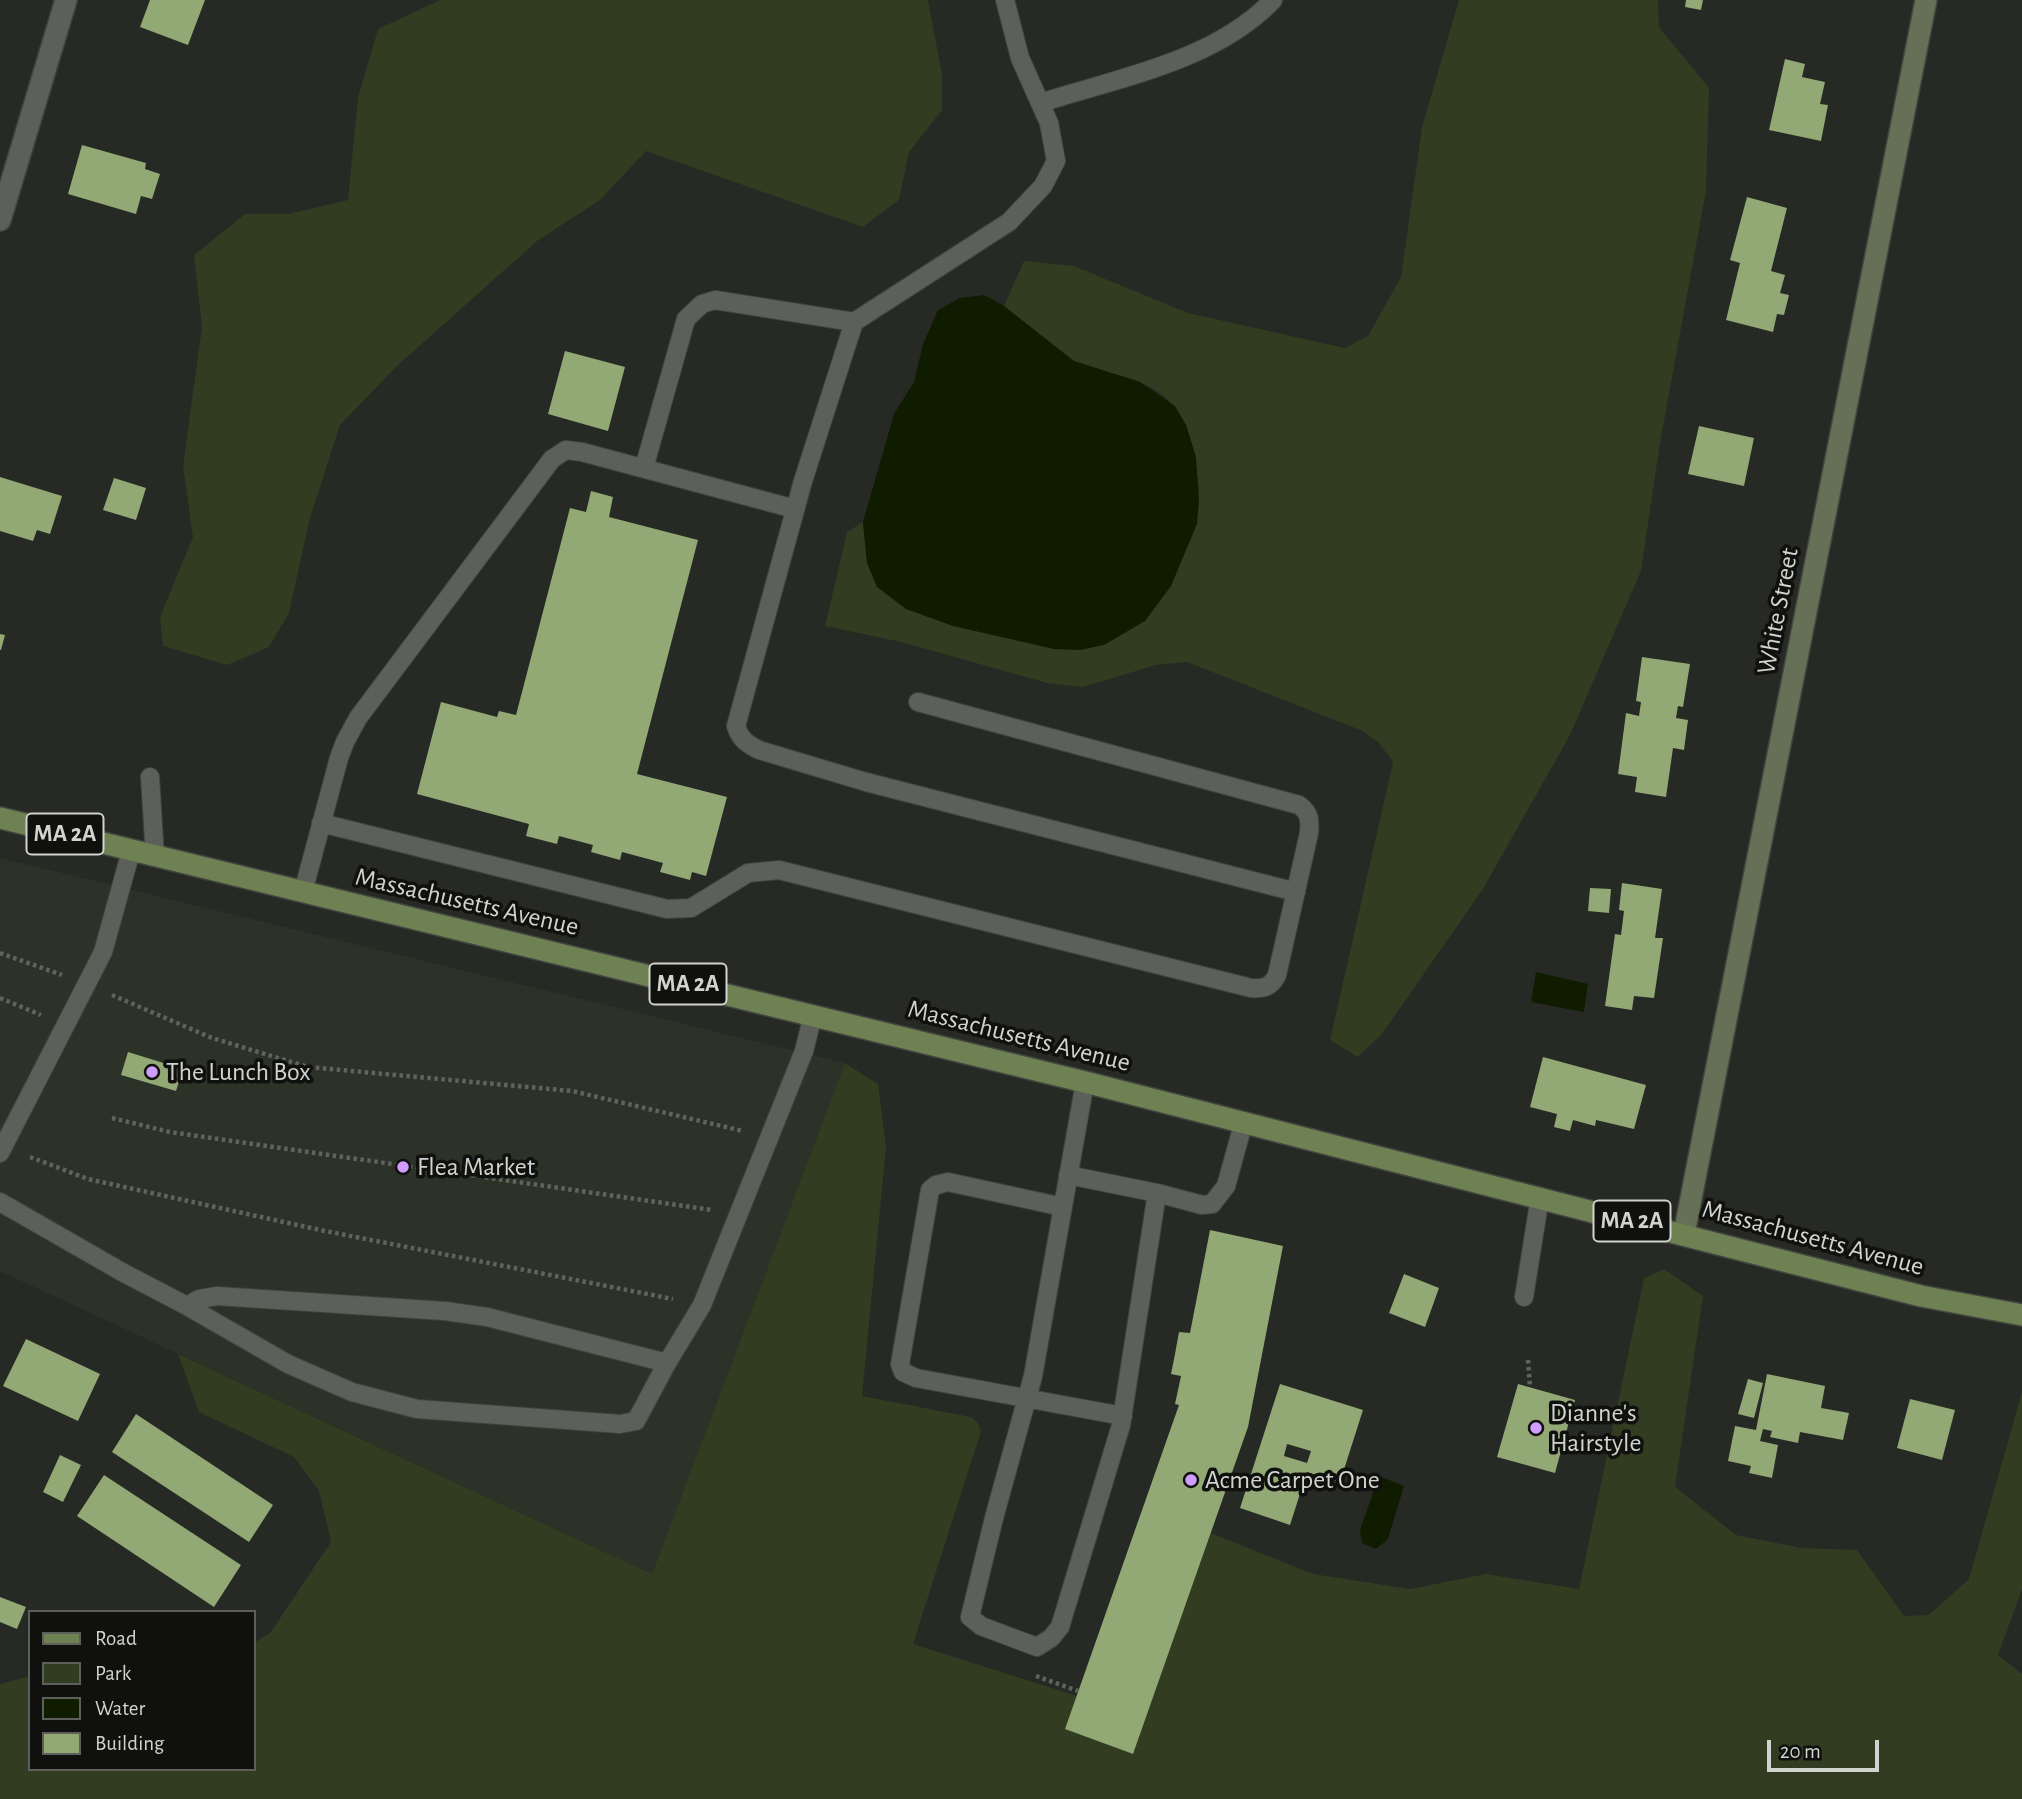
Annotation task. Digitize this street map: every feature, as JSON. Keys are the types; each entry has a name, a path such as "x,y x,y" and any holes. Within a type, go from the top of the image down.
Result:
{"main road":[{"name":"Massachusetts Avenue","path":"0,818 1244,1121 1921,1296 2022,1315"}],"street":[{"path":"0,220 66,0"},
{"name":"White Street","path":"1684,1234 1926,0"}],"lane":[{"path":"1004,0 1020,58 1049,123 1056,161 1043,186 1009,222 854,322 795,509 736,726 739,735 747,744 759,750 866,782 1296,892"},
{"path":"1040,103 1174,62 1216,43 1257,16 1273,0"},
{"path":"644,468 686,320 702,304 715,300 854,322"},
{"path":"303,892 345,742 358,718 552,459 566,450 582,452 795,509"},
{"path":"321,823 667,909 691,908 748,873 779,870 1251,988 1262,989 1272,984 1277,975 1310,819 1307,811 1299,804 918,702"},
{"path":"150,777 155,857"},
{"path":"2,1150 103,952 131,850"},
{"path":"0,1202 288,1364 352,1391 417,1409 620,1424 636,1421 702,1305 804,1051 813,1015"},
{"path":"1085,1082 1027,1399 970,1617 981,1626 1037,1647 1051,1638 1060,1627 1122,1416 1157,1193"},
{"path":"1068,1175 1202,1205 1212,1204 1226,1186 1244,1121"},
{"path":"1063,1206 948,1182 936,1185 930,1190 900,1364 909,1377 1122,1416"},
{"path":"1524,1297 1540,1197"},
{"path":"187,1306 199,1299 217,1296 445,1311 487,1317 667,1363"}],"path":[{"path":"0,953 86,984 212,1038 308,1067 572,1091 769,1138"},
{"path":"0,998 66,1025"},
{"path":"112,1118 170,1132 738,1214"},
{"path":"2,1150 88,1179 325,1231 702,1305"},
{"path":"1528,1360 1530,1387"}],"shaded area":[{"name":"Flea Market","path":"0,858 845,1063 652,1574 0,1271"}],"green space":[{"path":"440,0 928,0 942,74 942,110 909,152 899,200 863,227 646,151 600,200 537,241 397,366 340,425 310,518 289,613 269,647 227,665 163,646 160,617 193,537 183,466 202,327 194,255 245,214 288,214 348,200 358,97 378,29"},
{"path":"1459,0 1658,0 1659,27 1709,88 1706,191 1660,443 1641,571 1570,735 1483,889 1382,1034 1358,1057 1330,1040 1393,762 1379,743 1363,731 1187,662 1156,665 1083,687 1047,683 901,642 825,626 847,532 863,522 867,563 1199,492 1190,437 1184,422 1164,396 1129,378 1072,360 1004,306 1024,261 1074,266 1188,313 1345,348 1368,336 1401,277 1422,127"},
{"path":"845,1063 878,1084 886,1147 862,1396 971,1417 981,1431 913,1644 1077,1696 1066,1729 1132,1754 1211,1533 1313,1574 1410,1589 1486,1574 1579,1589 1644,1278 1664,1269 1703,1296 1675,1487 1736,1535 1802,1548 1857,1550 1904,1616 1929,1615 1969,1579 2022,1392 2022,1589 1998,1655 2022,1674 2022,1799 0,1799 0,1684 28,1677 28,1771 256,1771 256,1642 270,1633 331,1542 319,1491 294,1457 199,1412 178,1354 652,1574"}],"water":[{"path":"984,295 1004,306 1074,361 1140,382 1175,406 1186,425 1196,457 1199,500 1197,524 1171,586 1145,621 1104,645 1080,650 1054,649 953,626 906,609 877,587 867,563 863,522 894,414 914,382 923,344 938,310 960,298"},
{"path":"1536,972 1588,984 1584,1012 1531,1002"},
{"path":"1379,1476 1404,1486 1388,1539 1376,1549 1362,1543 1360,1530"}],"building":[{"path":"150,0 205,0 188,45 140,27"},
{"path":"1686,0 1703,0 1701,10 1685,7"},
{"path":"1785,59 1805,64 1802,77 1825,82 1820,104 1828,105 1821,141 1769,130"},
{"path":"82,145 146,163 145,169 160,174 152,199 141,196 136,214 68,194"},
{"path":"1747,197 1787,208 1771,271 1785,275 1780,293 1789,295 1784,315 1777,314 1773,332 1726,320 1740,263 1730,260"},
{"path":"565,351 625,367 608,431 548,414"},
{"path":"1699,426 1754,438 1744,486 1688,474"},
{"path":"0,477 62,496 50,534 37,530 33,541 0,531"},
{"path":"114,478 146,488 136,520 103,510"},
{"path":"591,491 613,497 609,517 698,540 637,774 727,797 706,876 692,872 690,880 660,872 663,863 622,852 620,860 591,852 593,845 559,836 557,844 526,836 529,824 417,794 441,702 497,717 499,711 516,715 570,508 586,512"},
{"path":"0,634 5,635 1,650 0,650"},
{"path":"1642,657 1690,664 1683,707 1678,706 1676,718 1688,720 1684,750 1673,748 1666,797 1635,792 1637,777 1618,774 1626,713 1639,716 1641,702 1636,701"},
{"path":"1622,883 1662,889 1655,938 1663,938 1654,998 1634,996 1632,1010 1605,1006 1615,934 1621,935 1624,911 1619,910"},
{"path":"1590,888 1611,889 1609,913 1588,911"},
{"name":"The Lunch Box","path":"128,1052 183,1069 176,1091 121,1075"},
{"path":"1543,1057 1646,1085 1634,1129 1596,1120 1595,1126 1573,1120 1570,1131 1554,1127 1557,1114 1530,1107"},
{"name":"Acme Carpet One","path":"1210,1230 1283,1246 1248,1427 1133,1754 1065,1729 1179,1405 1175,1404 1181,1376 1171,1374 1179,1332 1190,1333"},
{"path":"1404,1274 1439,1288 1425,1327 1389,1313"},
{"path":"26,1339 100,1374 78,1421 3,1386"},
{"path":"1767,1374 1825,1386 1821,1408 1849,1413 1843,1440 1800,1432 1798,1443 1770,1437 1772,1431 1763,1429 1760,1441 1778,1445 1772,1478 1749,1473 1751,1466 1728,1461 1735,1426 1756,1430"},
{"path":"1748,1379 1763,1383 1754,1418 1738,1414"},
{"path":"1280,1384 1363,1410 1340,1482 1307,1472 1290,1525 1240,1508","holes":["1287,1444 1311,1451 1307,1463 1284,1456"]},
{"name":"Dianne's Hairstyle","path":"1518,1384 1575,1400 1555,1473 1497,1457"},
{"path":"1910,1399 1955,1410 1942,1460 1897,1448"},
{"path":"136,1414 273,1505 249,1542 112,1452"},
{"path":"60,1455 81,1465 63,1502 43,1492"},
{"path":"104,1475 241,1565 214,1607 77,1516"},
{"path":"0,1597 26,1607 17,1629 0,1622"}],"place":[{"name":"The Lunch Box","path":"152,1072"},
{"name":"Flea Market","path":"403,1167"},
{"name":"Dianne's Hairstyle","path":"1536,1428"},
{"name":"Acme Carpet One","path":"1191,1480"}]}
